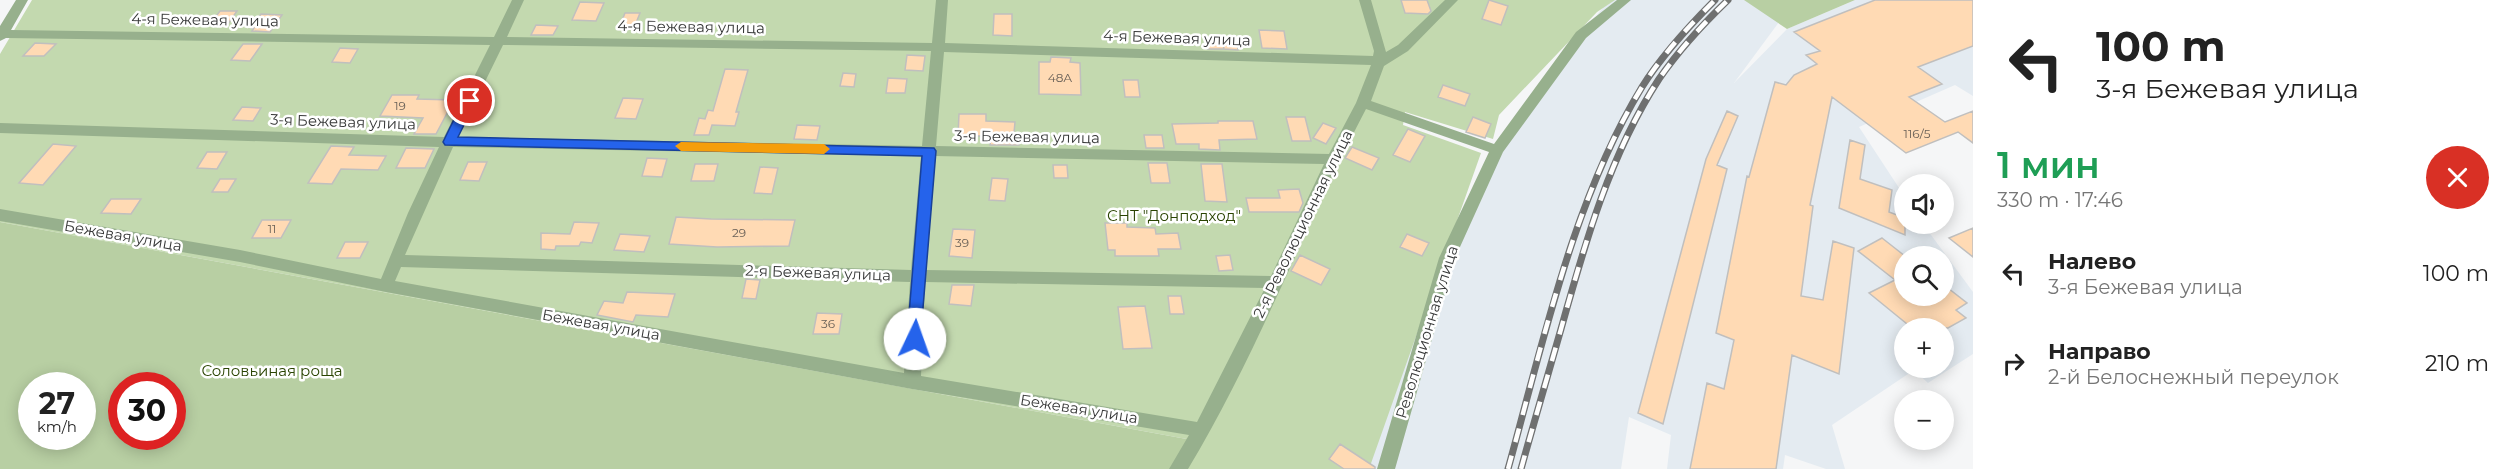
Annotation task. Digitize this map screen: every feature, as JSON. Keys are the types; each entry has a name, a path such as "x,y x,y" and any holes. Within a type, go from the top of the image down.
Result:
{"street":[{"path":"1,35 22,0"},
{"path":"386,286 395,261 518,0"},
{"path":"912,382 918,276 942,0"},
{"path":"1365,0 1380,51 1379,61"},
{"path":"1379,61 1403,48 1452,0"},
{"name":"Революционная улица","path":"1386,469 1447,258 1497,150 1581,35 1625,0"},
{"name":"4-я Бежевая улица","path":"1,35 937,47 1379,61"},
{"name":"2-я Революционная улица","path":"1178,469 1202,430 1276,282 1333,159 1363,103 1379,61"},
{"path":"1363,103 1497,150"},
{"name":"3-я Бежевая улица","path":"0,128 450,142 1333,159"},
{"name":"Бежевая улица","path":"0,215 240,256 386,286 912,382 1202,430"},
{"name":"2-я Бежевая улица","path":"395,261 918,276 1276,282"}],"shaded area":[{"path":"1609,0 1800,0 1785,14 1734,83 1787,29 1855,0 1973,0 1973,96 1955,85 1859,127 1894,180 1894,234 1930,234 1939,246 1894,246 1894,306 1954,306 1954,266 1973,292 1973,354 1954,366 1954,318 1894,318 1894,378 1902,378 1832,425 1845,469 1826,469 1785,455 1783,469 1667,469 1671,435 1629,417 1621,469 1351,469 1498,139"},
{"path":"1923,378 1936,378 1928,383"}],"green space":[{"name":"СНТ \"Донподход\"","path":"32,0 1615,0 1597,12 1499,115 1493,139 1405,112 1403,125 1481,153 1369,469 1175,469 1192,440 0,222 0,54"},
{"path":"1744,0 1855,0 1787,29"},
{"name":"Соловьиная роща","path":"0,222 1192,440 1175,469 0,469"}],"building":[{"path":"1401,0 1427,0 1431,11 1428,14 1405,13"},
{"path":"1489,0 1508,6 1501,25 1482,19"},
{"path":"1875,0 1973,0 1973,46 1918,67 1942,84 1909,97 1945,122 1973,111 1973,143 1958,132 1906,153 1832,97 1810,205 1813,206 1801,296 1823,300 1833,241 1854,248 1839,374 1792,355 1776,469 1690,469 1707,383 1724,389 1734,340 1716,333 1747,176 1749,177 1775,82 1786,85 1794,75 1817,64 1806,55 1820,51 1794,32"},
{"path":"580,2 604,3 596,21 572,20"},
{"path":"220,11 237,11 228,24 211,23"},
{"path":"625,13 640,13 634,28 619,28"},
{"path":"261,14 282,15 270,32 252,31 254,28 251,28"},
{"path":"994,14 1012,14 1012,36 993,35"},
{"path":"536,25 558,26 553,35 531,35"},
{"path":"1259,30 1284,31 1287,49 1262,48"},
{"path":"1222,38 1236,38 1238,50 1224,49"},
{"path":"1206,39 1222,39 1224,49 1207,49"},
{"path":"35,43 56,44 44,56 23,56"},
{"path":"243,44 262,44 250,61 231,60"},
{"path":"340,48 358,49 350,63 332,62"},
{"path":"907,55 925,56 923,71 905,70"},
{"path":"1051,57 1071,58 1070,62 1080,63 1081,95 1039,94 1039,62 1050,62"},
{"path":"725,69 748,70 736,112 739,112 735,126 712,125 709,135 694,135 699,118 705,119 708,110 713,111"},
{"path":"843,73 856,74 854,87 840,86"},
{"path":"888,78 907,79 905,93 886,93"},
{"path":"1123,80 1138,80 1140,97 1125,97"},
{"path":"1443,85 1470,94 1465,106 1438,97"},
{"path":"392,95 419,95 417,99 454,100 436,134 414,134 423,118 380,116"},
{"path":"623,98 643,99 636,119 615,118"},
{"path":"242,107 261,108 253,121 233,120"},
{"path":"1727,111 1738,116 1717,165 1727,169 1663,424 1638,413 1706,159"},
{"path":"959,114 986,114 986,121 1015,122 1014,133 1020,133 1019,145 990,145 991,136 958,136"},
{"path":"1286,117 1305,117 1311,141 1292,141"},
{"path":"1473,117 1491,124 1485,138 1466,132"},
{"path":"1218,121 1253,121 1257,139 1219,140 1220,150 1199,149 1199,144 1176,144 1172,124 1218,123"},
{"path":"1323,123 1336,128 1326,144 1313,138"},
{"path":"797,125 820,126 817,140 794,139"},
{"path":"1408,129 1425,136 1410,162 1393,155"},
{"path":"1144,135 1162,135 1164,148 1146,148"},
{"path":"1850,140 1865,145 1860,179 1892,190 1889,212 1894,214 1894,230 1839,208"},
{"path":"53,144 76,146 43,185 19,183"},
{"path":"331,146 354,147 349,155 386,156 378,170 341,169 332,184 308,183"},
{"path":"1352,147 1379,158 1372,170 1345,158"},
{"path":"406,148 434,149 425,168 396,168"},
{"path":"207,152 227,152 217,169 197,168"},
{"path":"647,158 667,159 662,177 642,176"},
{"path":"468,162 487,162 479,181 460,180"},
{"path":"1148,163 1167,163 1170,183 1151,183"},
{"path":"695,164 718,164 714,181 691,181"},
{"path":"1201,164 1222,164 1227,202 1205,201"},
{"path":"1053,165 1067,165 1068,178 1054,178"},
{"path":"760,167 778,168 772,194 754,193"},
{"path":"992,178 1008,179 1005,201 989,200"},
{"path":"220,179 236,179 228,192 212,192"},
{"path":"1299,189 1303,203 1299,212 1249,212 1246,198 1280,198 1278,190"},
{"path":"111,199 141,199 131,214 101,213"},
{"path":"676,217 795,220 789,246 717,247 669,244"},
{"path":"262,220 291,220 281,238 252,238"},
{"path":"574,222 599,223 592,243 581,242 579,246 556,246 555,250 541,249 541,233 570,234"},
{"path":"1105,223 1127,223 1127,227 1155,228 1156,234 1178,233 1181,249 1158,249 1159,256 1115,256 1115,250 1108,250"},
{"path":"1973,228 1973,257 1949,238"},
{"path":"953,229 975,230 972,258 949,256"},
{"path":"620,234 650,236 644,252 614,250"},
{"path":"1407,234 1429,243 1422,256 1400,247"},
{"path":"1882,238 1894,247 1894,279 1858,251"},
{"path":"345,242 368,242 360,258 337,258"},
{"path":"1230,255 1233,270 1219,271 1216,256"},
{"path":"1300,255 1330,269 1321,285 1291,271"},
{"path":"746,279 760,280 756,299 742,298"},
{"path":"1894,280 1894,306 1954,306 1954,293 1967,303 1956,310 1966,318 1954,325 1954,318 1900,318 1869,293"},
{"path":"952,285 974,285 971,306 949,304"},
{"path":"627,292 675,294 668,317 636,315 633,322 597,315 604,301 623,303"},
{"path":"1168,296 1181,296 1184,314 1170,314"},
{"path":"1145,306 1152,348 1123,349 1118,307"},
{"path":"817,313 842,314 839,334 813,334"},
{"path":"1340,444 1375,469 1344,469 1329,459"}],"railway":[{"path":"1508,469 1562,273 1597,177 1642,87 1676,42 1715,0"},
{"path":"1521,469 1590,232 1626,138 1659,79 1709,18 1728,0"}],"slow traffic":[{"path":"681,146 824,149"}],"route":[{"path":"470,101 450,142 929,151 915,339"}]}
